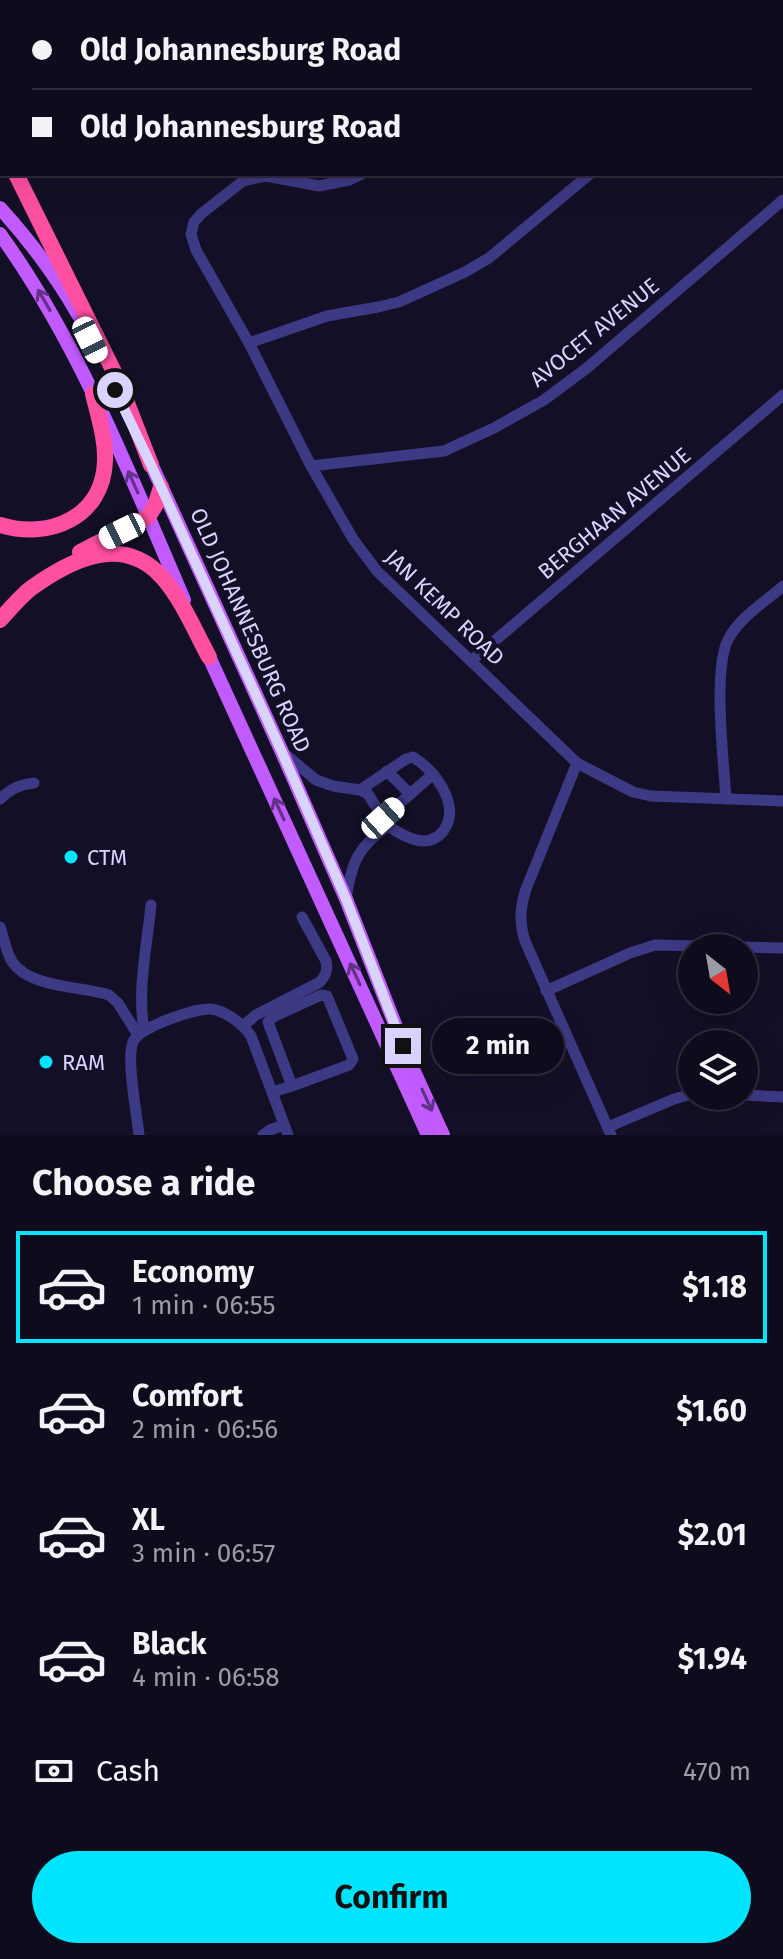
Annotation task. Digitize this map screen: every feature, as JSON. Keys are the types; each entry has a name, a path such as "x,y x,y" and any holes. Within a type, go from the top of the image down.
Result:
{"highway":[{"path":"17,176 118,380 151,465"},
{"path":"0,525 26,530 51,528 75,517 93,498 104,473 105,461 93,394"},
{"path":"0,620 40,578 63,561 148,517 161,487"},
{"path":"28,590 78,561 93,556 116,553 139,559 164,579 209,657"}],"main road":[{"name":"OLD JOHANNESBURG ROAD","path":"0,208 62,287 151,465 346,899 400,1039 443,1135"},
{"path":"0,234 44,301 93,394 209,657 428,1135"}],"street":[{"name":"JAN KEMP ROAD","path":"358,176 319,186 266,176 249,179 238,184 201,214 191,229 193,244 353,539 369,562 577,763 641,795 783,801"},
{"path":"249,343 327,316 399,302 465,272 489,258 588,176"},
{"name":"AVOCET AVENUE","path":"311,466 444,451 544,400 587,368 783,200"},
{"name":"BERGHAAN AVENUE","path":"471,661 783,395"},
{"path":"726,799 720,687 722,654 732,633 783,586"},
{"path":"281,750 316,780 360,790 372,798 386,822 405,836 421,841 431,840 445,829 450,816 451,807 433,774 413,757 360,790"},
{"path":"577,763 526,889 520,912 521,928 609,1131 678,1098"},
{"path":"387,771 410,794"},
{"path":"346,899 354,862 410,794 433,774"},
{"path":"0,799 12,789 34,783"},
{"path":"141,1033 141,997 151,905"},
{"path":"244,1025 256,1015 320,982 326,975 326,961 302,917"},
{"path":"0,927 11,960 20,970 34,979 109,995 141,1033"},
{"path":"546,991 655,945 783,948"},
{"path":"272,1092 292,1086 349,1065 353,1059 327,996 321,995 268,1022 292,1086"},
{"path":"139,1135 131,1057 133,1043 141,1033 193,1012 210,1009 244,1025 251,1036 286,1130 270,1130 263,1135"},
{"path":"758,1096 783,1097"}],"place":[{"name":"CTM","path":"71,857"},
{"name":"RAM","path":"46,1062"}],"route":[{"path":"115,390 281,750 346,899 403,1046"}]}
